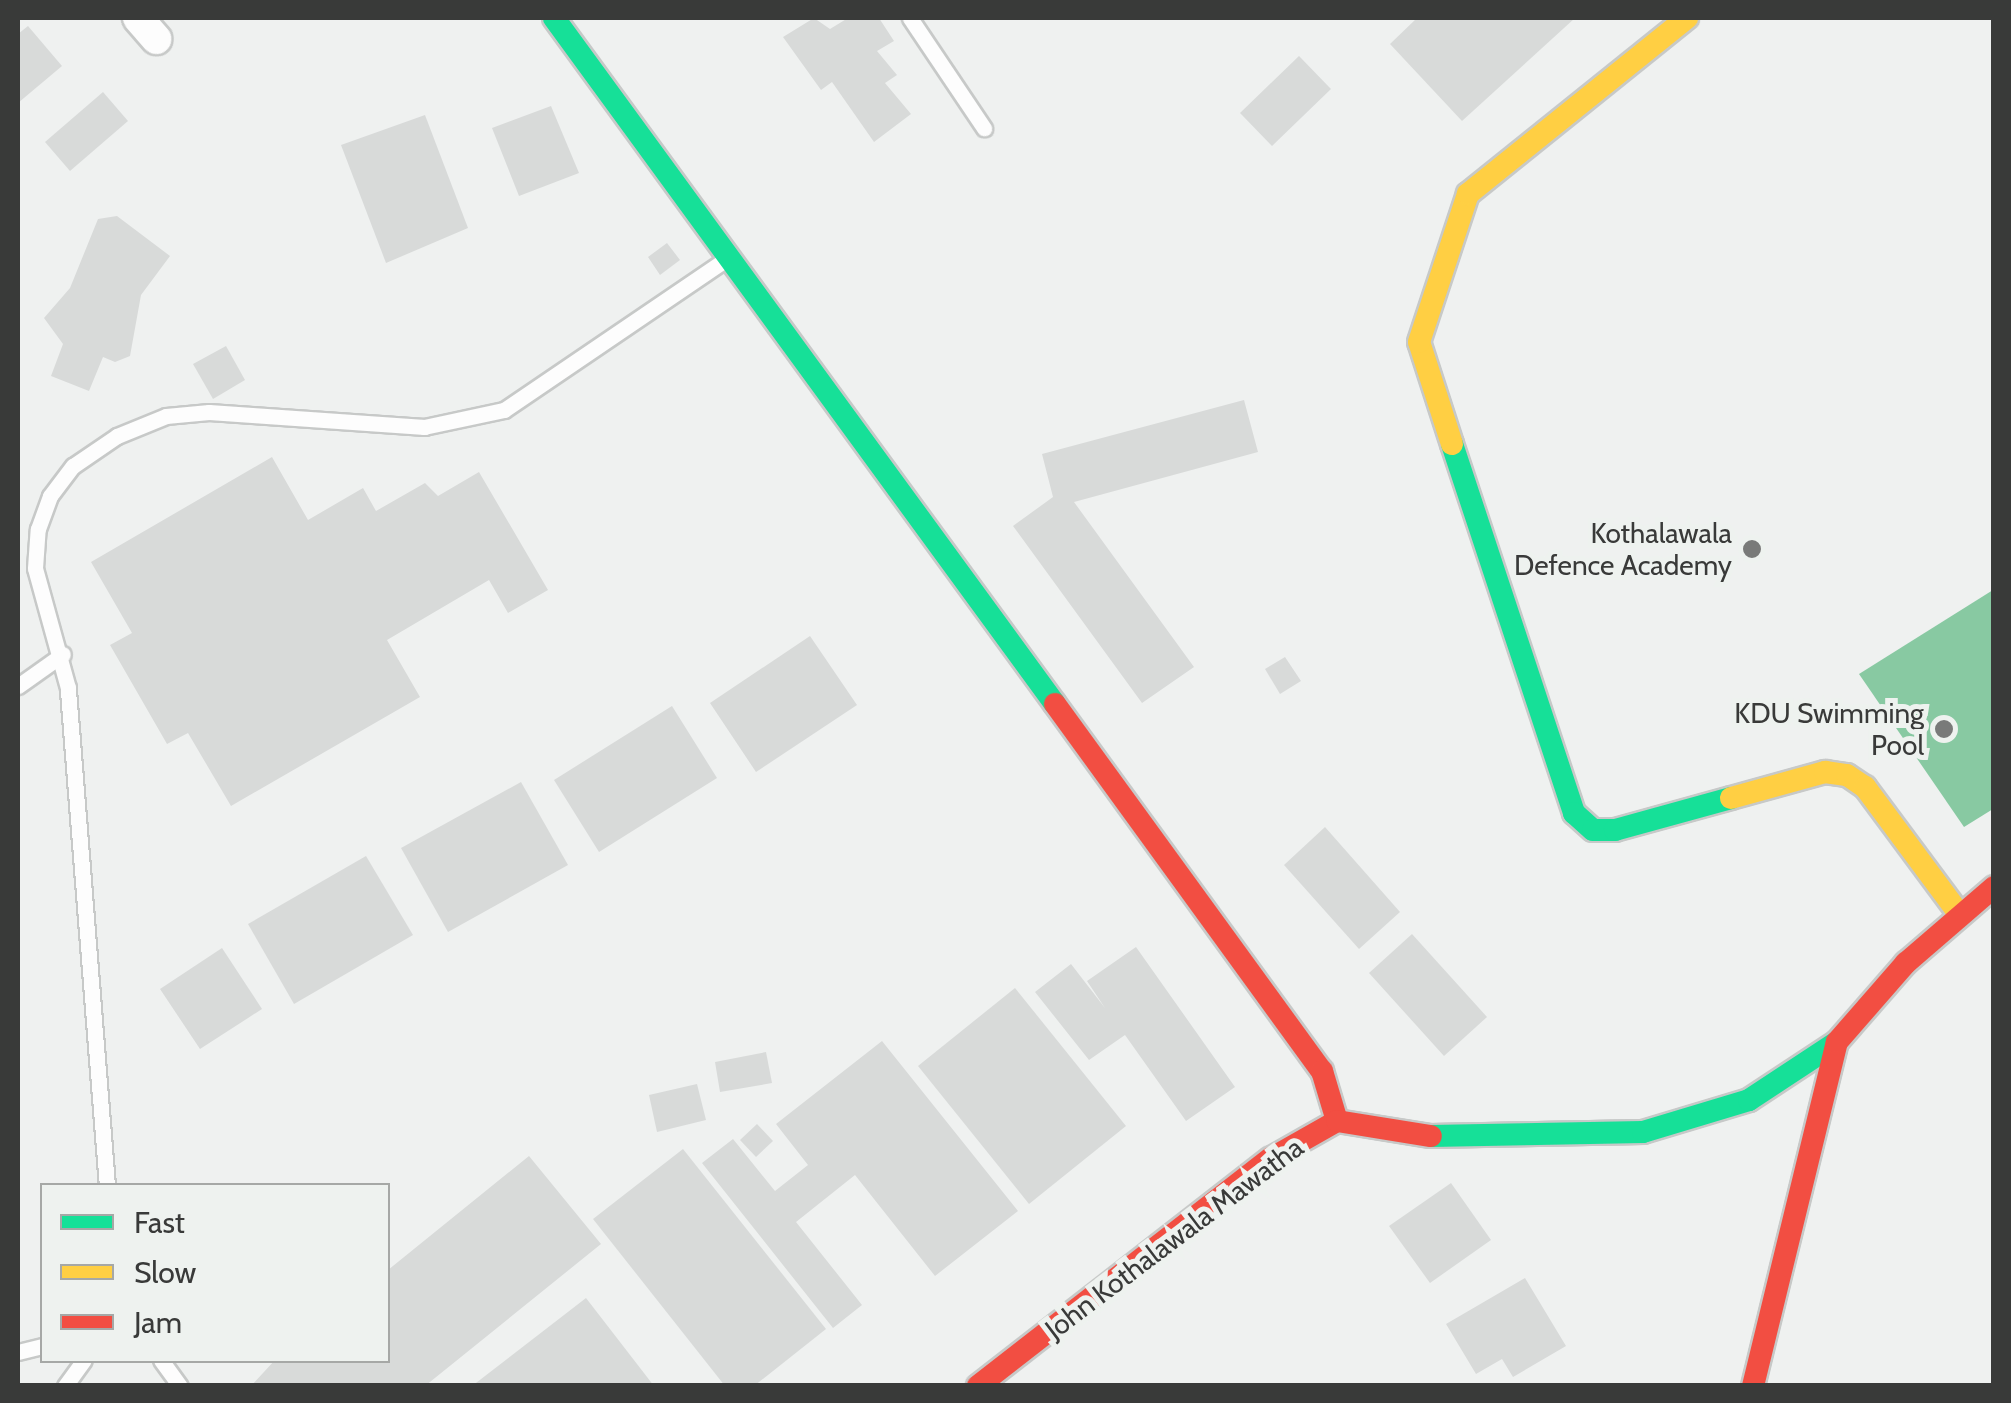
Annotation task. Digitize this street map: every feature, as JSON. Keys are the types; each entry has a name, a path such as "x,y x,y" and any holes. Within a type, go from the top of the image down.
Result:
{"street":[{"path":"554,18 733,255 1322,1071 1337,1121 1419,1136 1505,1140 1643,1132 1748,1100 1836,1042 1958,912 1994,887"},
{"path":"1687,18 1468,194 1419,342 1574,813 1593,830 1615,830 1825,772 1848,775 1865,787 1958,912"},
{"path":"1753,1386 1836,1042"},
{"name":"John Kothalawala Mawatha","path":"978,1386 1270,1159 1337,1121"}],"lane":[{"path":"910,18 984,128"},
{"path":"107,1183 63,654 35,568 38,529 50,496 73,466 117,436 166,416 210,412 424,428 460,424 504,410 733,255"},
{"path":"18,686 63,654"},
{"path":"65,1386 82,1363"},
{"path":"162,1363 180,1386"}],"shaded area":[{"name":"KDU Swimming Pool","path":"1993,590 1993,809 1964,827 1859,674"}],"building":[{"path":"814,18 830,29 848,18 879,18 894,41 877,51 897,75 885,83 911,114 874,142 832,82 821,90 783,37"},
{"path":"1417,18 1575,18 1462,121 1390,44"},
{"path":"28,26 62,66 18,103 18,34"},
{"path":"1299,56 1331,89 1272,146 1240,113"},
{"path":"103,92 128,121 70,171 45,142"},
{"path":"551,106 579,173 519,196 492,128"},
{"path":"425,115 468,228 386,263 341,145"},
{"path":"117,216 170,256 141,295 130,356 115,362 103,357 89,391 51,376 63,344 44,318 70,288 98,219"},
{"path":"667,243 680,260 660,275 648,257"},
{"path":"226,346 245,380 213,399 193,364"},
{"path":"1244,400 1258,452 1074,502 1194,667 1142,703 1013,526 1053,497 1042,454"},
{"path":"272,457 308,520 363,488 376,511 425,483 438,496 479,472 548,590 508,613 489,580 387,640 420,697 231,806 188,733 167,744 110,645 132,633 91,562"},
{"path":"810,636 857,705 756,772 710,703"},
{"path":"1285,657 1301,681 1280,694 1265,669"},
{"path":"672,706 717,778 599,852 554,780"},
{"path":"521,782 568,865 448,932 401,848"},
{"path":"1325,827 1400,912 1359,949 1284,865"},
{"path":"366,856 413,935 294,1004 248,924"},
{"path":"1412,934 1487,1017 1444,1056 1369,973"},
{"path":"1136,947 1235,1087 1186,1121 1125,1035 1089,1060 1035,992 1071,964 1105,1008 1087,981"},
{"path":"222,948 262,1009 200,1049 160,989"},
{"path":"1015,988 1126,1126 1029,1204 918,1066"},
{"path":"882,1041 1018,1211 935,1276 855,1175 796,1222 862,1305 833,1328 702,1163 733,1139 775,1191 808,1165 776,1124"},
{"path":"766,1052 772,1083 720,1092 715,1062"},
{"path":"697,1084 706,1120 657,1132 649,1095"},
{"path":"757,1124 773,1141 756,1157 740,1140"},
{"path":"683,1149 826,1329 754,1386 725,1386 593,1219"},
{"path":"529,1156 601,1244 425,1386 251,1386 272,1363 390,1363 390,1268"},
{"path":"1451,1183 1491,1240 1430,1283 1389,1226"},
{"path":"1525,1278 1566,1346 1513,1377 1502,1359 1476,1374 1446,1324"},
{"path":"586,1298 654,1386 472,1386"}],"traffic: fast":[{"path":"554,18 1055,704"},
{"path":"1452,444 1574,813 1593,830 1615,830 1731,798"},
{"path":"1431,1136 1643,1132 1749,1100 1837,1042"}],"traffic: slow":[{"path":"1452,444 1419,342 1468,194 1687,18"},
{"path":"1731,798 1825,772 1847,775 1865,787 1958,912"}],"traffic: jam":[{"path":"1055,704 1322,1071 1337,1121"},
{"path":"1753,1386 1837,1042 1906,963 1994,887"},
{"path":"978,1386 1270,1159 1337,1121 1431,1136"}],"place":[{"name":"Kothalawala Defence Academy","path":"1752,549"},
{"name":"KDU Swimming Pool","path":"1944,729"}]}
